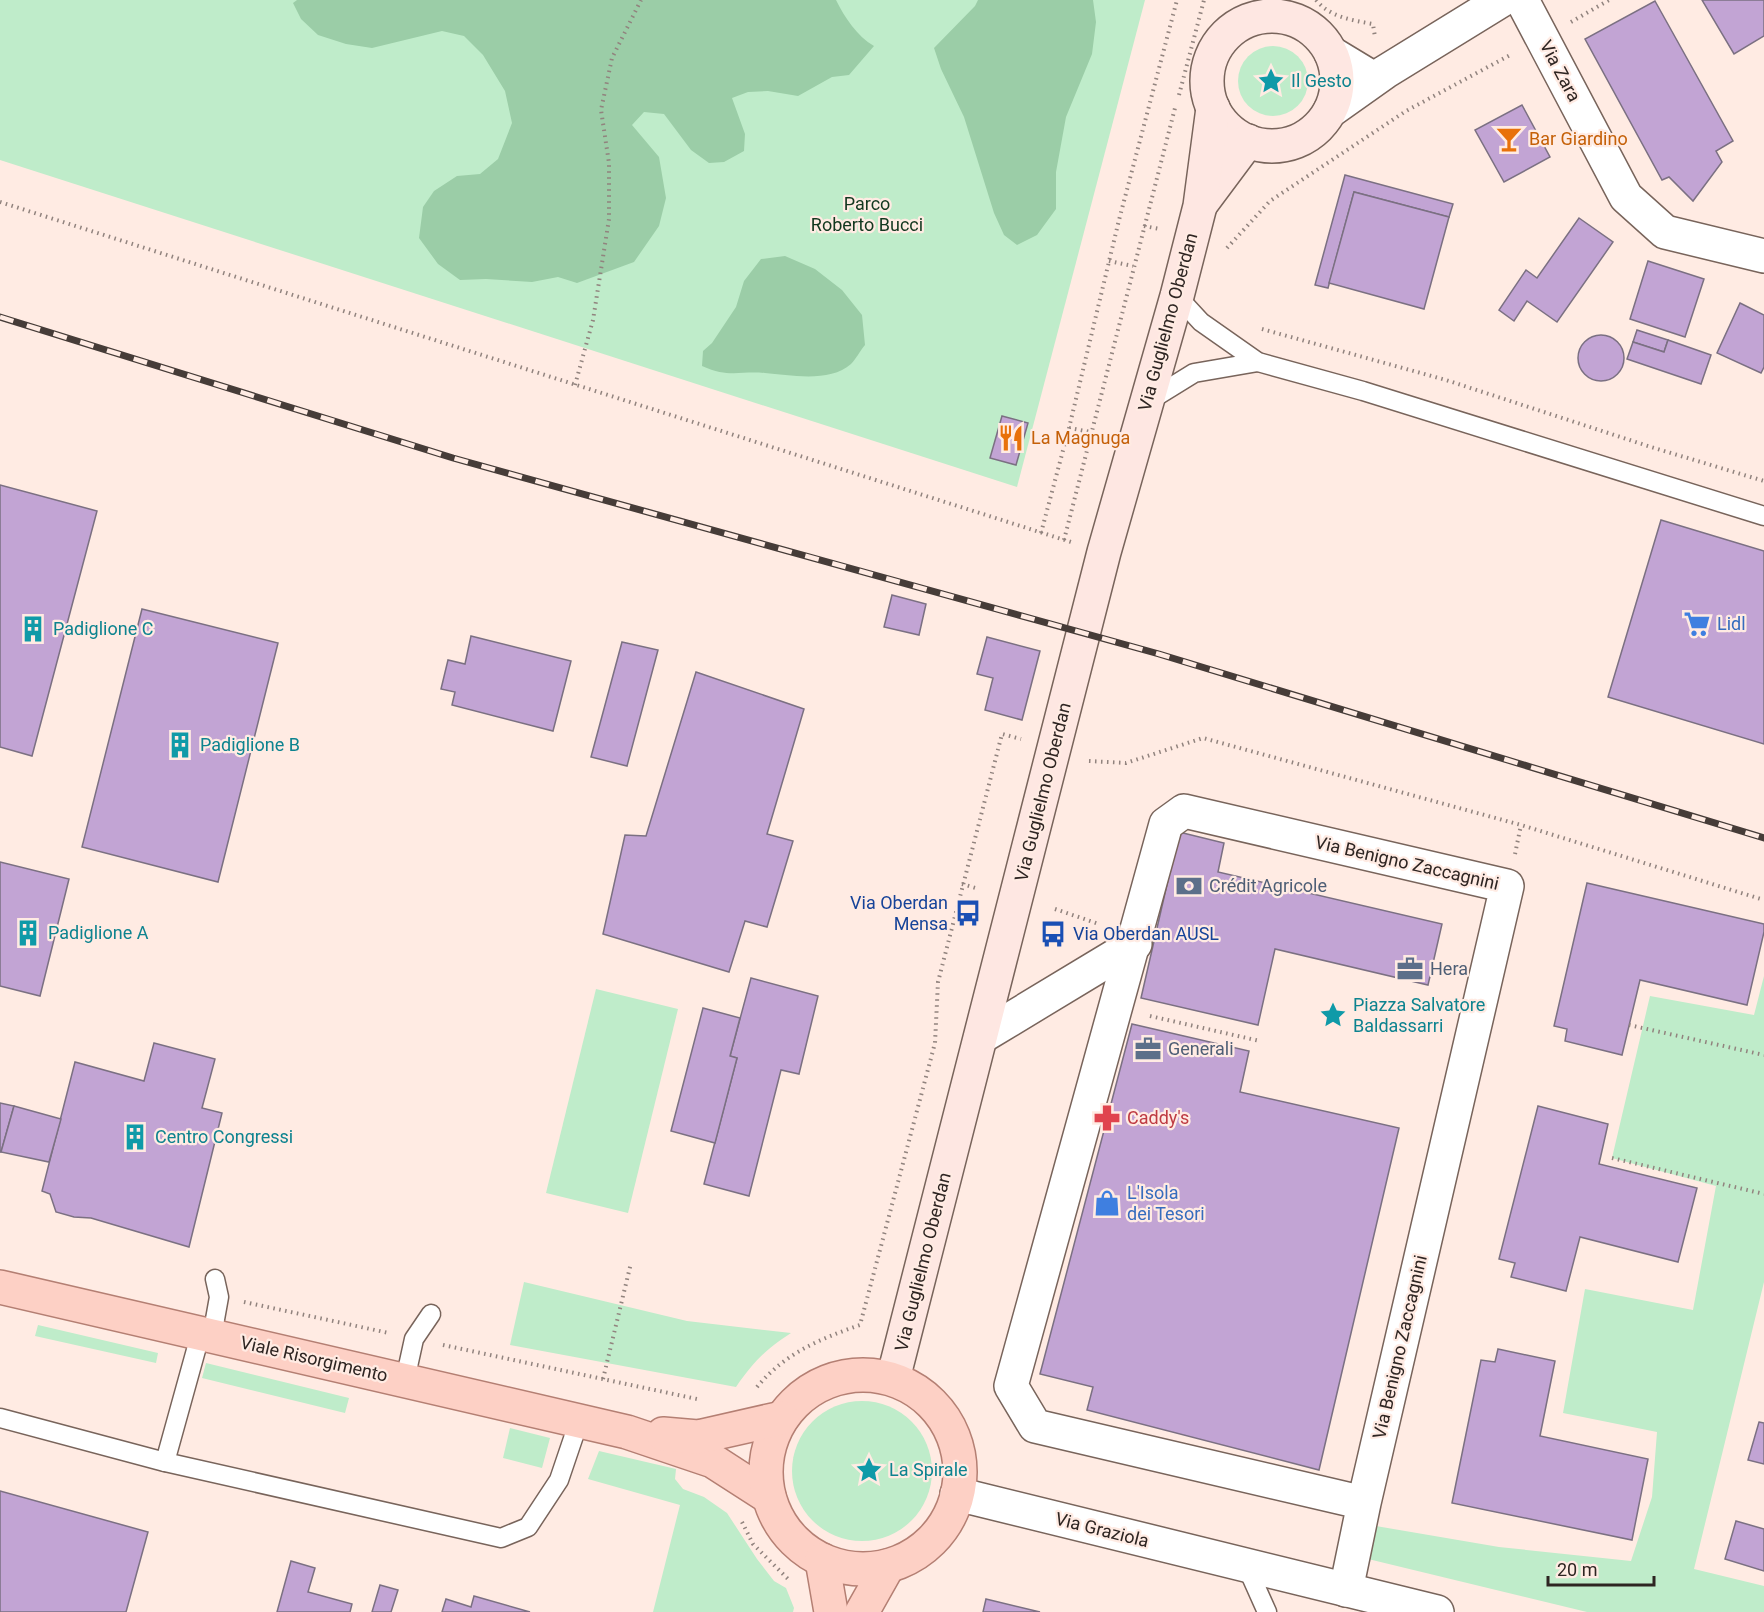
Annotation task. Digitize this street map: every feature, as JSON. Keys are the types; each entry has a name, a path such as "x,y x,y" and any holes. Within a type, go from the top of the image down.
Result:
{"main road":[{"name":"Via Guglielmo Oberdan","path":"1279,8 1319,36 1331,53 1337,72 1336,92 1330,111 1319,126 1303,138 1286,145 1267,146 1248,141 1234,133 1222,122 1213,108 1208,88 1208,68 1215,50 1246,11 1262,16 1279,8"},
{"name":"Via Guglielmo Oberdan","path":"893,1379 1104,552 1177,296 1200,206 1213,108"},
{"name":"Via Guglielmo Oberdan","path":"1200,206 1248,141"},
{"name":"Viale Risorgimento","path":"0,1287 627,1432 713,1461 769,1497"},
{"path":"862,1374 893,1379 919,1392 940,1412 954,1437 960,1466 957,1494 948,1519 932,1540 912,1556 888,1566 855,1569 822,1560 799,1545 780,1523 769,1497 765,1470 770,1443 782,1418 803,1395 831,1379 862,1374"},
{"name":"Viale Risorgimento","path":"627,1432 698,1437 782,1418"},
{"path":"822,1560 831,1612"},
{"path":"862,1612 888,1566"}],"street":[{"path":"1330,111 1374,79 1502,0"},
{"name":"Via Zara","path":"1522,0 1626,198 1665,232 1764,256"},
{"path":"1331,53 1374,79"},
{"name":"Via Benigno Zaccagnini","path":"1346,1590 1364,1503 1507,886 1184,811 1167,824 1011,1386 1035,1425 1364,1503"},
{"path":"981,1037 1135,944"},
{"name":"Via Graziola","path":"957,1494 1437,1612"}],"lane":[{"path":"1177,296 1201,322 1258,362 1363,391 1764,516"},
{"path":"1147,402 1194,374 1258,362"},
{"path":"165,1462 219,1297 215,1279"},
{"path":"405,1380 414,1339 431,1314"},
{"path":"0,1418 165,1462 501,1538 528,1527 559,1480 579,1421"},
{"path":"1246,1565 1268,1612"}],"path":[{"path":"574,385 593,320 609,219 609,163 601,110 612,58 641,0"},
{"path":"1041,533 1109,261 1178,0"},
{"path":"0,202 1064,540 1133,266 1204,0"},
{"path":"1316,0 1325,10 1348,20 1372,24 1376,40"},
{"path":"1218,247 1225,250 1270,201 1406,111 1609,0"},
{"path":"1109,261 1133,266"},
{"path":"1259,328 1446,380 1652,447 1764,480"},
{"path":"1069,428 1091,432"},
{"path":"755,1389 787,1357 829,1336 860,1325 935,1043 938,982 1002,734 1024,740"},
{"path":"1089,761 1126,763 1203,738 1521,825 1764,900"},
{"path":"962,884 979,889"},
{"path":"1055,909 1105,926"},
{"path":"1117,1008 1260,1041"},
{"path":"1629,1025 1764,1055"},
{"path":"1612,1158 1764,1194"},
{"path":"603,1379 631,1263"},
{"path":"219,1297 698,1400"},
{"path":"739,1517 753,1544 790,1582"}],"green space":[{"name":"Parco Roberto Bucci","path":"0,0 1145,0 1017,487 0,160"},
{"path":"297,0 836,0 852,26 874,46 849,75 832,77 798,96 768,91 748,92 732,98 745,134 744,151 724,162 709,163 691,150 664,114 644,112 632,125 659,157 666,198 659,226 634,262 577,283 558,277 532,282 460,280 438,264 419,238 423,207 434,191 457,176 480,174 498,159 512,123 505,91 483,55 464,36 442,31 372,48 346,44 318,35 301,19 293,3"},
{"path":"978,0 1093,0 1096,22 1092,54 1066,117 1056,172 1056,209 1037,235 1017,245 1004,235 994,213 964,117 941,69 934,48 975,6"},
{"path":"1273,46 1286,49 1298,56 1305,68 1308,81 1305,94 1298,106 1286,113 1273,116 1260,113 1248,106 1241,94 1238,81 1241,68 1248,56 1260,49"},
{"path":"785,256 815,269 842,290 862,315 865,345 855,360 842,370 821,376 727,373 702,366 703,351 712,343 736,307 744,281 761,259"},
{"path":"1764,976 1764,1282 1694,1569 1764,1586 1764,1612 1587,1612 1364,1558 1370,1525 1499,1547 1631,1561 1652,1497 1657,1432 1563,1413 1585,1289 1693,1310 1716,1186 1612,1158 1650,996 1754,1015"},
{"path":"596,989 678,1009 628,1213 546,1193"},
{"path":"524,1282 687,1321 791,1333 760,1357 736,1387 510,1345"},
{"path":"38,1325 158,1353 156,1363 35,1336"},
{"path":"206,1363 349,1398 345,1413 202,1378"},
{"path":"862,1401 889,1406 912,1421 927,1444 932,1471 927,1498 912,1521 889,1536 862,1541 835,1536 812,1521 797,1498 792,1471 797,1444 812,1421 835,1406"},
{"path":"510,1428 550,1438 542,1468 503,1458"},
{"path":"599,1451 676,1469 675,1479 683,1489 704,1497 727,1513 774,1581 786,1588 794,1608 793,1612 653,1612 680,1505 588,1479"}],"building":[{"path":"1702,0 1764,0 1764,36 1734,54"},
{"path":"1655,1 1733,141 1716,151 1722,162 1693,201 1669,177 1662,180 1585,39"},
{"path":"1522,105 1550,157 1504,182 1475,130"},
{"path":"1345,175 1453,204 1449,217 1354,192 1328,288 1315,285"},
{"path":"1354,192 1449,217 1424,309 1329,283"},
{"path":"1579,218 1613,242 1557,322 1527,301 1514,321 1499,310 1526,270 1537,278"},
{"path":"1648,261 1704,279 1685,337 1630,319"},
{"path":"1740,303 1764,315 1764,367 1761,373 1717,353"},
{"path":"1637,330 1668,340 1664,352 1633,342"},
{"path":"1606,335 1618,341 1623,349 1623,367 1618,375 1610,380 1596,381 1588,378 1581,371 1578,353 1581,345 1588,338"},
{"path":"1668,340 1711,355 1701,384 1627,359 1633,342 1664,352"},
{"path":"1002,416 1028,423 1016,465 990,458"},
{"name":"Padiglione C","path":"0,485 97,511 32,756 0,747"},
{"name":"Lidl","path":"1661,520 1764,551 1764,744 1608,697"},
{"path":"892,595 926,604 919,635 884,627"},
{"name":"Padiglione B","path":"142,609 278,643 218,882 82,847"},
{"path":"471,636 571,661 553,731 452,705 455,692 441,689 448,660 465,664"},
{"path":"987,637 1040,651 1022,720 985,710 993,678 977,674"},
{"path":"622,642 658,650 627,766 591,757"},
{"path":"696,672 804,709 767,834 793,841 767,927 745,921 729,972 603,934 625,835 646,836"},
{"path":"1179,832 1224,843 1218,872 1442,924 1428,985 1275,949 1258,1025 1141,998"},
{"name":"Padiglione A","path":"0,862 69,879 40,996 0,986"},
{"path":"1587,883 1764,924 1747,1005 1640,980 1622,1055 1565,1041 1567,1029 1554,1026"},
{"path":"751,978 818,996 799,1074 781,1070 749,1196 704,1184 737,1058 730,1056"},
{"path":"703,1008 740,1018 730,1056 737,1058 715,1143 671,1131"},
{"path":"1132,1024 1249,1051 1240,1092 1399,1128 1319,1470 1087,1410 1093,1387 1040,1374"},
{"name":"Centro Congressi","path":"154,1043 215,1059 202,1108 222,1113 189,1247 91,1218 74,1217 56,1212 50,1194 42,1191 75,1062 144,1081"},
{"path":"0,1103 14,1106 1,1152 0,1152"},
{"path":"14,1106 61,1119 49,1162 1,1152"},
{"path":"1538,1106 1608,1124 1599,1164 1697,1188 1678,1262 1580,1237 1566,1291 1511,1277 1515,1263 1499,1259"},
{"path":"1498,1349 1555,1361 1540,1436 1648,1459 1632,1540 1452,1503 1481,1360 1495,1362"},
{"path":"1759,1422 1764,1423 1764,1464 1748,1460"},
{"path":"0,1491 148,1532 126,1612 0,1612"},
{"path":"1736,1521 1764,1529 1764,1571 1725,1559"},
{"path":"291,1561 315,1568 308,1592 352,1604 350,1612 277,1612"},
{"path":"380,1585 398,1590 391,1612 372,1612"},
{"path":"474,1596 530,1612 442,1612 446,1599 471,1607"},
{"path":"986,1599 1040,1612 983,1612"}],"railway":[{"path":"0,317 453,458 1159,654 1764,838"}],"place":[{"name":"Il Gesto","path":"1271,81"},
{"name":"Bar Giardino","path":"1509,139"},
{"name":"La Magnuga","path":"1011,438"},
{"name":"Lidl","path":"1697,624"},
{"name":"Padiglione C","path":"33,629"},
{"name":"Padiglione B","path":"180,745"},
{"name":"Crédit Agricole","path":"1189,886"},
{"name":"Via Oberdan Mensa","path":"968,913"},
{"name":"Padiglione A","path":"28,933"},
{"name":"Via Oberdan AUSL","path":"1053,934"},
{"name":"Hera","path":"1410,969"},
{"name":"Piazza Salvatore Baldassarri","path":"1333,1015"},
{"name":"Generali","path":"1148,1049"},
{"name":"Caddy's","path":"1107,1118"},
{"name":"Centro Congressi","path":"135,1137"},
{"name":"L'Isola dei Tesori","path":"1107,1203"},
{"name":"La Spirale","path":"869,1470"}]}
